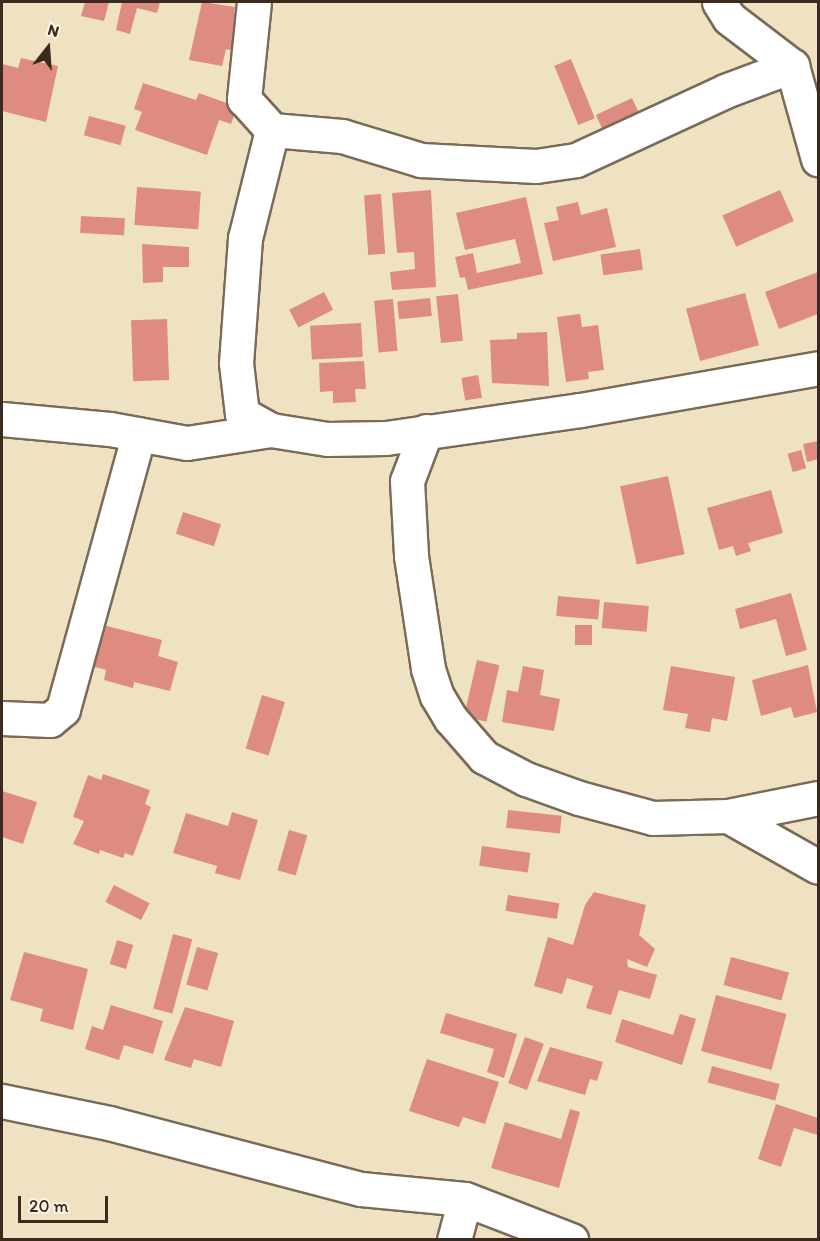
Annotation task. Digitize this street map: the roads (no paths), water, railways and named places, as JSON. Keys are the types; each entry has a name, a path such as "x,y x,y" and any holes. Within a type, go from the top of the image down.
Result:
{"street":[{"path":"254,2 244,99 272,130 342,136 422,160 536,166 576,160 725,91 792,66"},
{"path":"719,2 729,18 792,66 819,159"},
{"path":"271,430 242,414 236,363 245,238 272,130"},
{"path":"2,418 139,434 187,443 271,430 327,438 386,438 582,410 819,368"},
{"path":"426,431 407,481 411,556 428,669 437,696 451,719 484,757 526,779 579,798 652,818 728,816 819,798"},
{"path":"2,718 50,720 63,709 139,434"},
{"path":"728,816 819,867"},
{"path":"2,1101 109,1123 361,1189 465,1199 571,1239"},
{"path":"454,1239 465,1199"}]}
